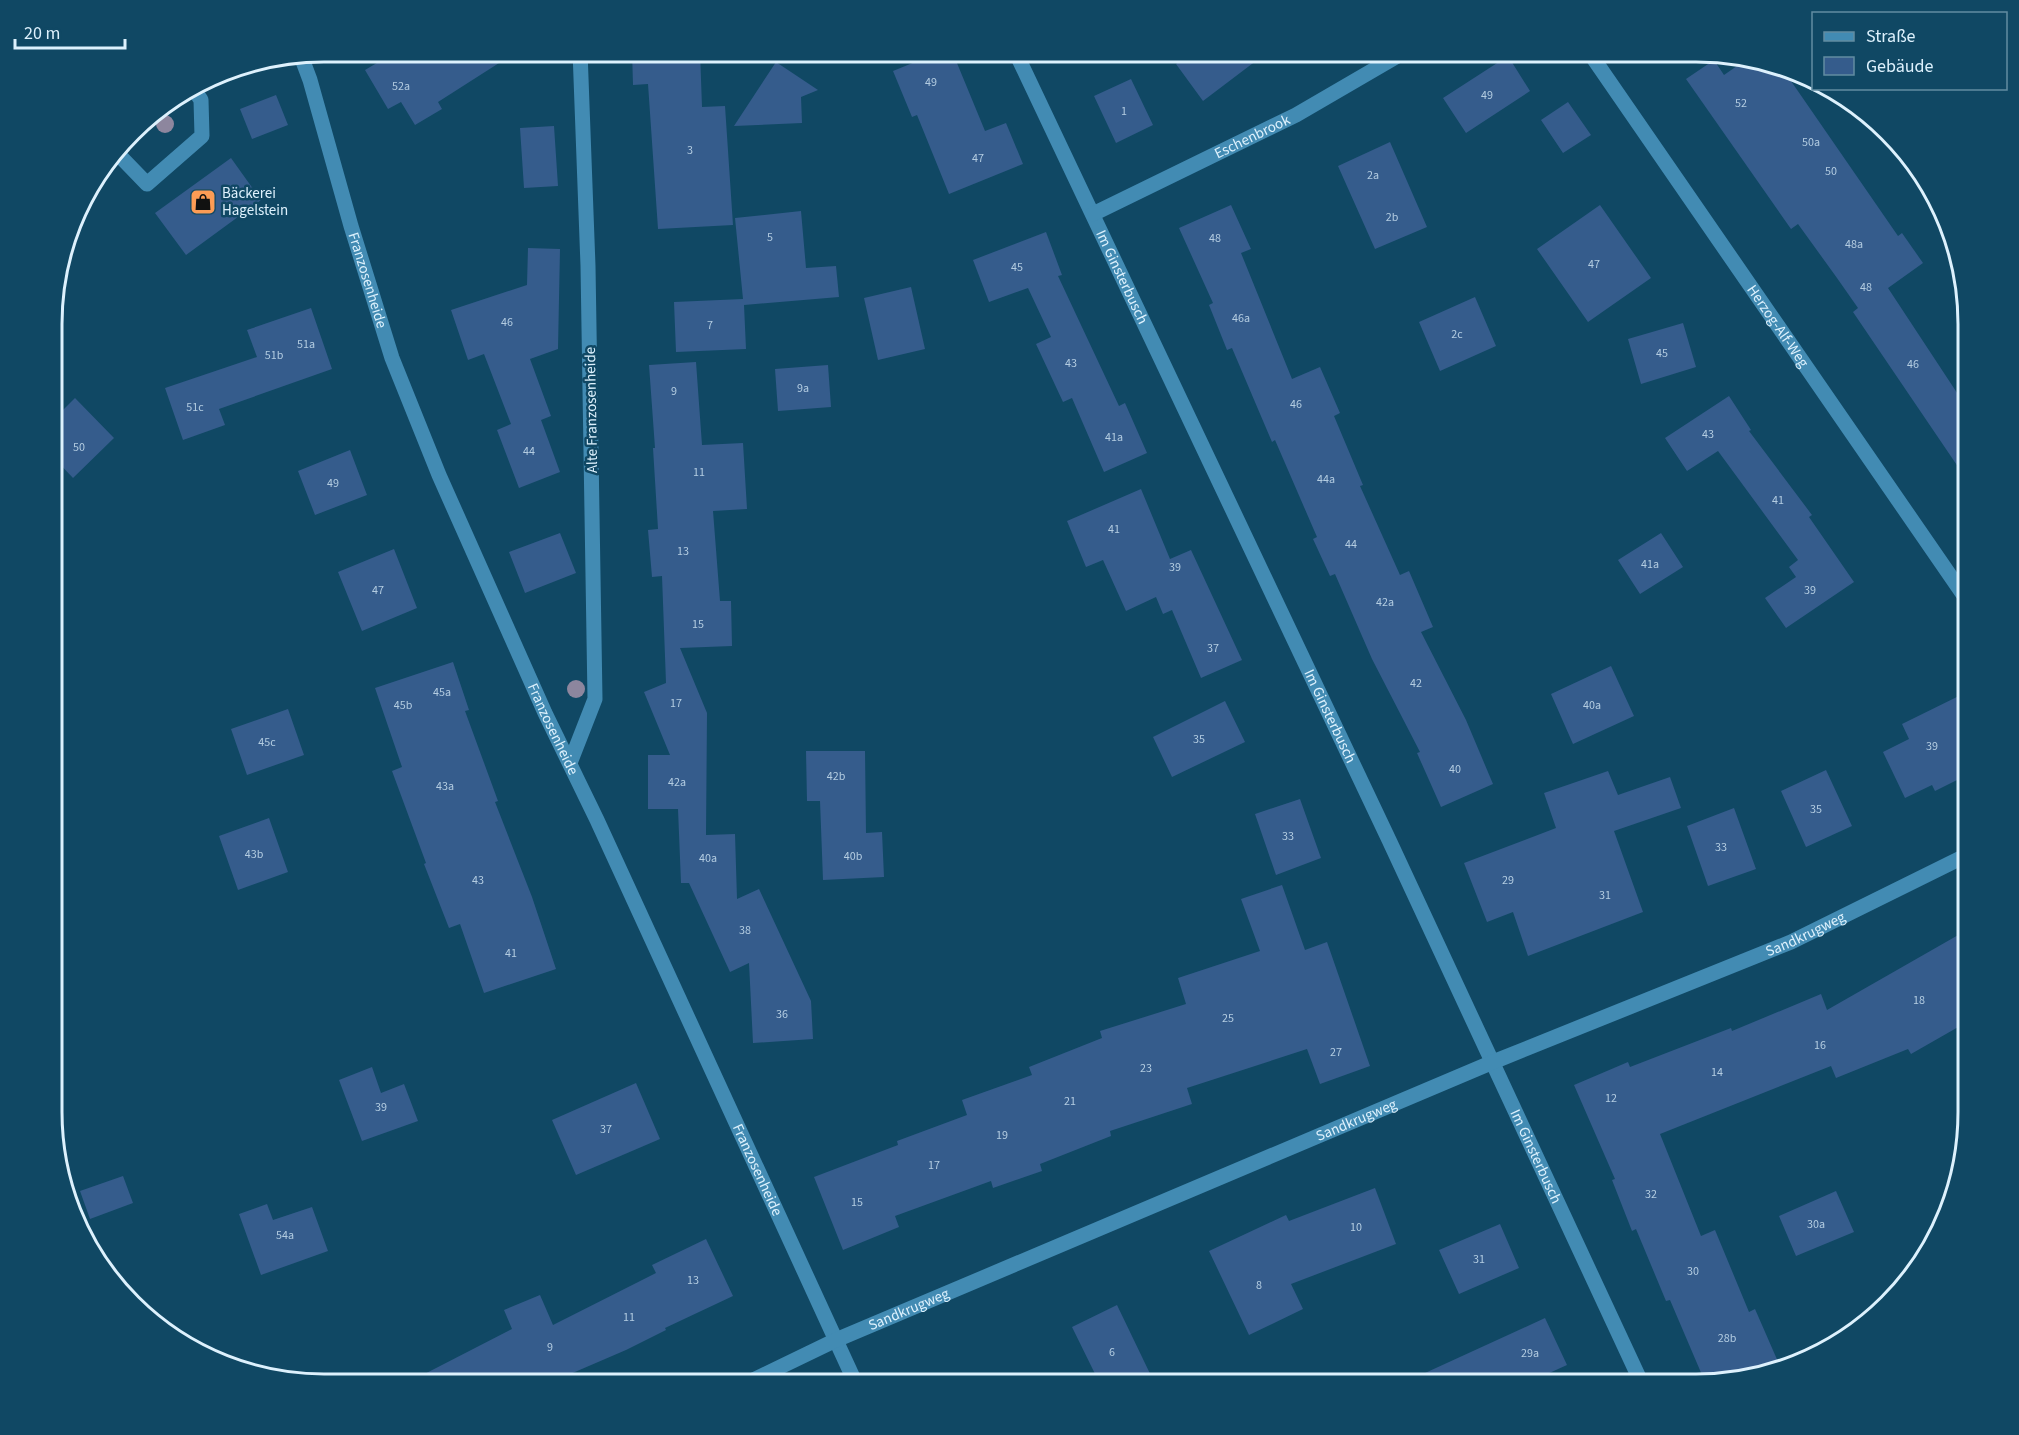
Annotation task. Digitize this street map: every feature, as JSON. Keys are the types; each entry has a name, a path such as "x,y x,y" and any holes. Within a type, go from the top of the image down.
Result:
{"street":[{"name":"Franzosenheide","path":"303,62 392,358 439,475 545,713 851,1374"},
{"name":"Alte Franzosenheide","path":"570,764 595,699 588,266 580,62"},
{"name":"Im Ginsterbusch","path":"1020,62 1493,1062 1637,1374"},
{"name":"Eschenbrook","path":"1093,214 1296,115 1387,62"},
{"name":"Herzog-Alf-Weg","path":"1597,62 1958,587"},
{"path":"121,158 147,184 202,136 201,100 197,95"},
{"name":"Sandkrugweg","path":"766,1374 836,1340 1493,1062 1791,942 1958,859"}],"building":[{"path":"378,62 501,62 438,102 442,109 415,125 401,102 388,109 365,70"},
{"path":"632,62 700,62 702,107 725,106 733,225 658,229 648,84 633,85"},
{"path":"776,62 818,90 801,97 802,123 734,126"},
{"path":"915,62 957,62 985,131 1006,123 1023,164 949,194 917,115 912,117 893,71"},
{"path":"1179,62 1254,62 1203,101 1176,64"},
{"path":"1499,62 1512,62 1530,91 1466,133 1443,98"},
{"path":"1711,62 1716,62 1724,75 1738,66 1763,70 1789,79 1898,236 1902,233 1923,263 1888,288 1958,394 1958,467 1853,312 1858,308 1837,278 1798,224 1791,229 1686,79"},
{"path":"1131,79 1153,125 1116,143 1094,96"},
{"path":"276,95 288,125 252,139 240,109"},
{"path":"1568,102 1591,135 1563,153 1541,120"},
{"path":"554,126 558,186 524,188 520,128"},
{"path":"1390,142 1427,227 1375,249 1338,166"},
{"path":"231,158 261,200 186,255 155,213"},
{"path":"1231,205 1251,249 1241,253 1292,379 1320,367 1340,413 1334,416 1363,485 1360,486 1400,575 1409,571 1433,627 1421,632 1466,720 1493,784 1441,807 1417,753 1420,752 1372,659 1335,574 1330,576 1313,539 1317,537 1275,440 1272,442 1232,348 1227,350 1209,305 1213,303 1179,228"},
{"path":"1600,205 1651,278 1588,322 1537,249"},
{"path":"801,211 806,268 836,266 839,297 744,305 746,349 676,352 674,302 743,299 735,218"},
{"path":"1046,232 1062,275 1058,276 1119,406 1125,403 1147,453 1104,472 1072,398 1063,402 1036,344 1051,337 1028,288 989,302 973,260"},
{"path":"528,248 560,249 558,349 530,359 551,416 541,420 560,472 519,488 497,430 511,424 484,354 468,360 451,310 527,285"},
{"path":"911,287 925,349 878,360 864,298"},
{"path":"1475,297 1496,346 1440,371 1419,322"},
{"path":"311,308 332,369 219,409 225,425 183,440 165,388 257,357 247,330"},
{"path":"1683,323 1696,367 1641,384 1628,339"},
{"path":"696,362 702,445 743,443 747,509 713,511 720,601 731,601 732,646 680,648 707,713 706,835 735,834 737,899 759,889 811,1001 813,1039 753,1043 749,963 730,972 689,883 681,883 678,809 648,809 648,755 670,755 644,692 666,683 662,576 652,577 648,530 658,529 649,365"},
{"path":"828,365 831,407 778,411 775,369"},
{"path":"1729,396 1751,430 1749,431 1812,515 1809,517 1854,582 1786,628 1765,598 1796,577 1789,567 1798,560 1718,451 1687,471 1665,438"},
{"path":"75,398 114,438 73,478 62,466 62,411"},
{"path":"350,450 367,495 315,515 298,471"},
{"path":"1141,489 1170,559 1191,550 1242,660 1201,678 1172,610 1163,614 1156,597 1126,611 1103,560 1086,567 1067,521"},
{"path":"560,533 576,573 525,593 509,552"},
{"path":"1661,533 1683,567 1640,594 1618,560"},
{"path":"394,549 417,608 362,631 338,572"},
{"path":"453,662 469,710 465,711 498,801 495,802 532,897 556,969 484,993 460,924 449,928 424,864 426,863 392,771 402,767 375,688"},
{"path":"1611,666 1634,716 1573,744 1551,694"},
{"path":"1958,696 1958,780 1935,791 1932,785 1905,798 1883,752 1909,739 1902,724"},
{"path":"1225,701 1245,742 1172,777 1153,737"},
{"path":"288,709 304,755 247,775 231,729"},
{"path":"806,751 865,751 866,833 882,832 884,877 823,880 820,801 807,801"},
{"path":"1826,770 1852,826 1806,847 1781,791"},
{"path":"1608,771 1618,795 1670,777 1681,808 1614,831 1643,912 1528,956 1513,912 1487,922 1464,863 1556,828 1544,793"},
{"path":"1300,799 1321,858 1276,875 1255,814"},
{"path":"1734,808 1756,869 1708,886 1687,826"},
{"path":"269,818 288,872 238,890 219,836"},
{"path":"1282,885 1305,950 1327,942 1370,1066 1320,1084 1307,1049 1187,1088 1192,1104 1110,1131 1111,1136 1040,1164 1042,1171 993,1188 991,1181 895,1216 899,1227 843,1250 814,1177 898,1145 897,1141 967,1115 962,1100 1032,1075 1029,1067 1102,1038 1100,1031 1186,1004 1178,978 1260,951 1241,899"},
{"path":"1958,935 1958,1027 1911,1054 1908,1049 1836,1078 1831,1066 1660,1134 1701,1236 1715,1230 1749,1312 1755,1309 1777,1360 1729,1371 1701,1374 1670,1300 1666,1301 1636,1229 1632,1231 1612,1180 1615,1179 1574,1085 1628,1062 1630,1067 1731,1028 1732,1031 1821,994 1827,1010"},
{"path":"372,1067 381,1093 404,1084 418,1121 362,1141 339,1080"},
{"path":"636,1083 660,1139 576,1175 552,1120"},
{"path":"123,1176 133,1203 90,1219 80,1191"},
{"path":"1375,1188 1396,1244 1291,1284 1303,1309 1249,1335 1209,1251 1286,1215 1289,1221"},
{"path":"1836,1191 1854,1232 1796,1256 1779,1216"},
{"path":"267,1204 273,1220 312,1207 328,1251 261,1275 239,1214"},
{"path":"1500,1224 1519,1268 1459,1294 1439,1250"},
{"path":"706,1239 733,1296 665,1328 666,1330 626,1350 570,1374 424,1374 512,1329 504,1310 540,1295 553,1325 656,1273 652,1265"},
{"path":"1117,1305 1150,1374 1095,1374 1072,1327"},
{"path":"1545,1318 1567,1365 1547,1374 1423,1374"}],"place":[{"name":"Bäckerei Hagelstein","path":"203,202"}]}
